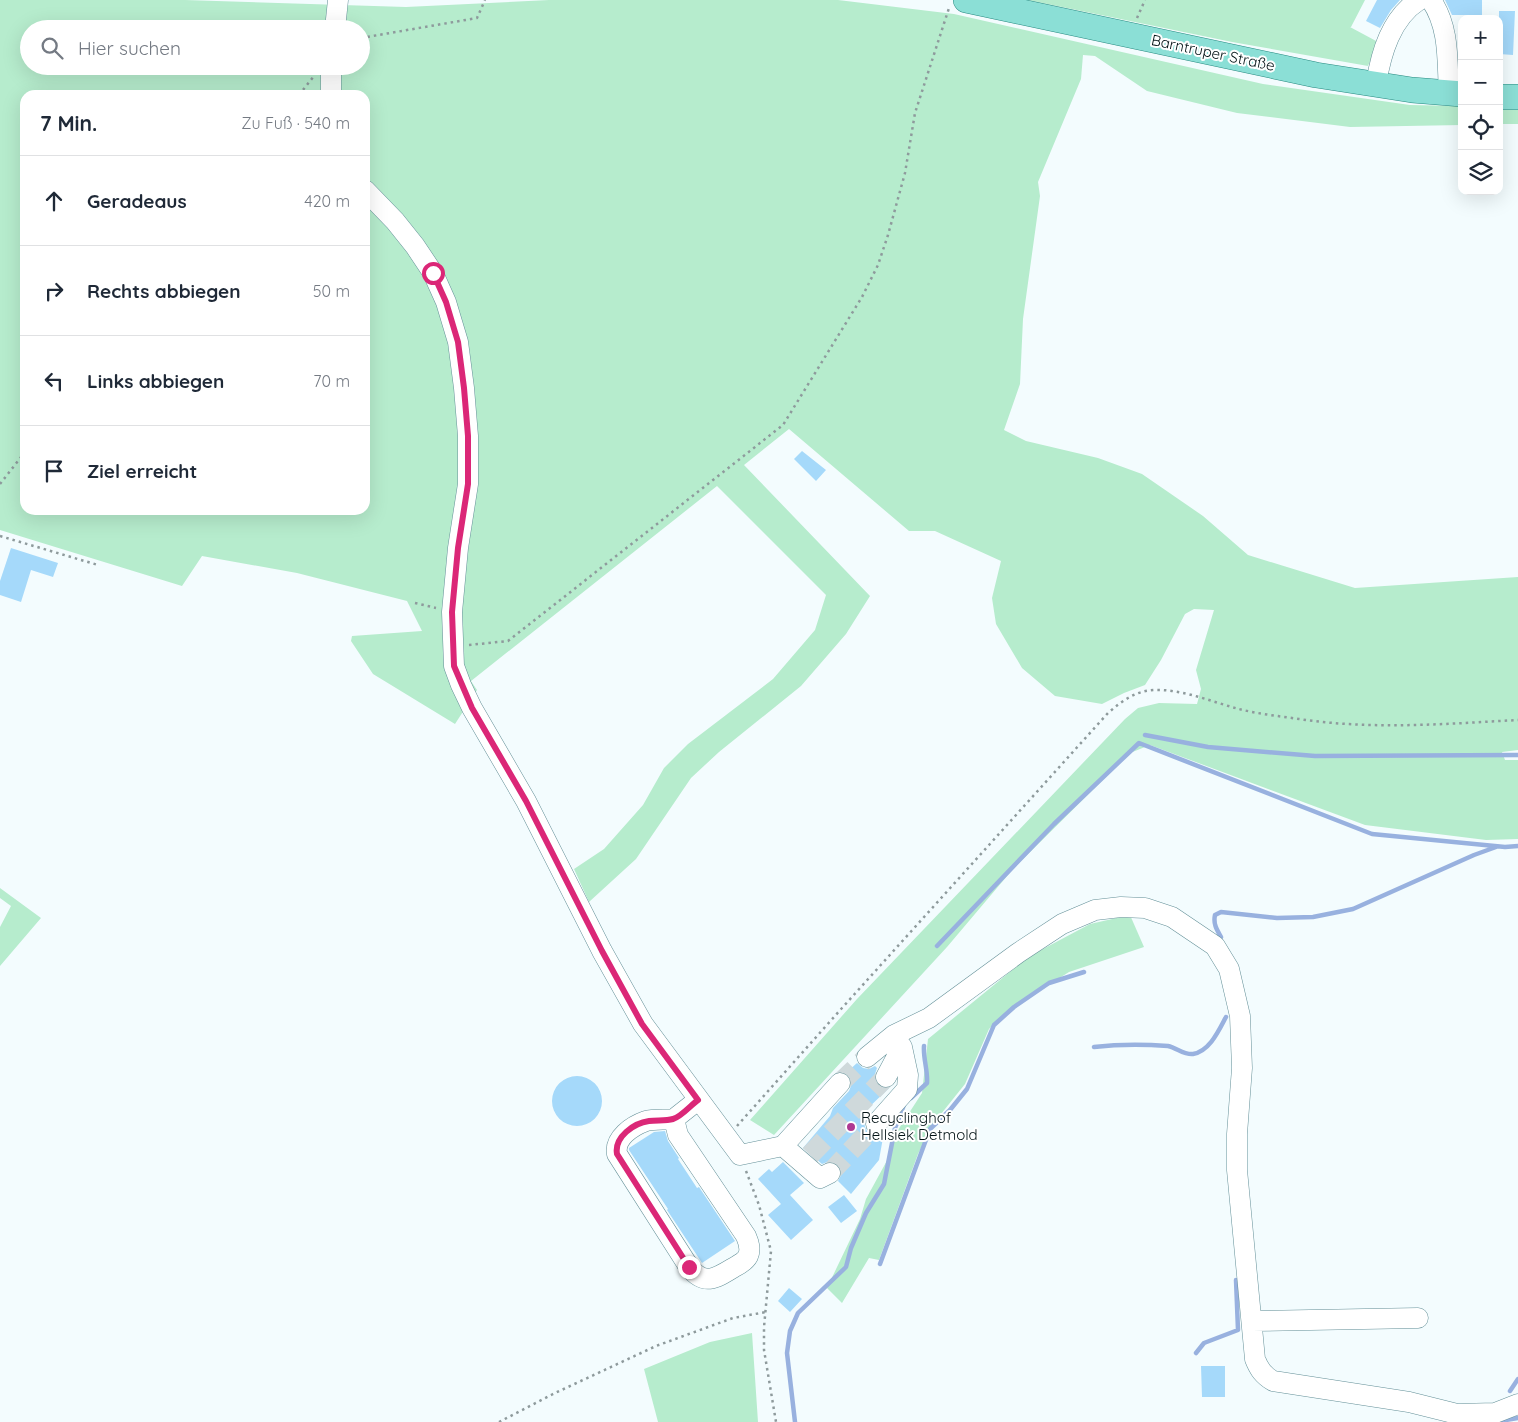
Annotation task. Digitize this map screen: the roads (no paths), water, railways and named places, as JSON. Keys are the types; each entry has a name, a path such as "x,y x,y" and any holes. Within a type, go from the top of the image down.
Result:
{"main road":[{"name":"Barntruper Straße","path":"966,0 1260,64 1376,84 1455,82"},
{"path":"1503,96 1518,97"}],"lane":[{"path":"336,20 338,0"},
{"path":"1376,84 1382,54 1388,37 1402,14 1419,0"},
{"path":"1431,0 1442,21 1455,82"},
{"path":"325,75 329,90"},
{"path":"370,195 396,221 433,273 446,302 458,342 468,436 468,484 458,548 452,612 452,646 454,666 472,708 526,801 602,951 642,1024 740,1155 783,1146 840,1083"},
{"path":"867,1057 898,1041 1018,953 1055,929 1095,910 1121,907 1145,908 1172,917 1215,946 1229,969 1240,1016 1242,1068 1237,1134 1237,1170 1255,1359 1258,1368 1273,1381 1410,1402 1457,1414 1495,1413 1518,1404"},
{"path":"886,1077 898,1041"},
{"path":"876,1124 907,1089 908,1075 898,1041"},
{"path":"674,1119 678,1135 746,1236 750,1245 748,1255 743,1262 718,1277 710,1279 701,1278 689,1267 617,1154 616,1148 618,1140 634,1127 647,1121 674,1119 698,1100"},
{"path":"783,1146 805,1159 820,1178 830,1173"},
{"path":"1252,1321 1418,1318"}],"waterway":[{"path":"1145,735 1208,747 1315,756 1518,755"},
{"path":"937,946 1054,824 1139,743 1372,834 1505,847 1518,846"},
{"path":"1221,937 1215,921 1215,915 1221,912 1277,918 1313,917 1353,909 1496,847"},
{"path":"880,1264 930,1129 950,1110 967,1089 994,1025 1014,1007 1049,983 1084,972"},
{"path":"1094,1047 1113,1045 1168,1046 1193,1054 1204,1049 1209,1044 1226,1017"},
{"path":"911,1098 927,1083 924,1046"},
{"path":"795,1422 787,1353 790,1331 798,1313 846,1267 851,1248 866,1213 884,1184 895,1128 904,1105"},
{"path":"1196,1353 1204,1343 1238,1330 1236,1280"},
{"path":"1510,1391 1518,1379"},
{"path":"1500,1421 1518,1418"}],"tunnel":[{"path":"840,1083 867,1057"},
{"path":"810,1155 886,1077"},
{"path":"830,1173 876,1124"}],"place":[{"name":"Recyclinghof Hellsiek Detmold","path":"851,1127"}]}
